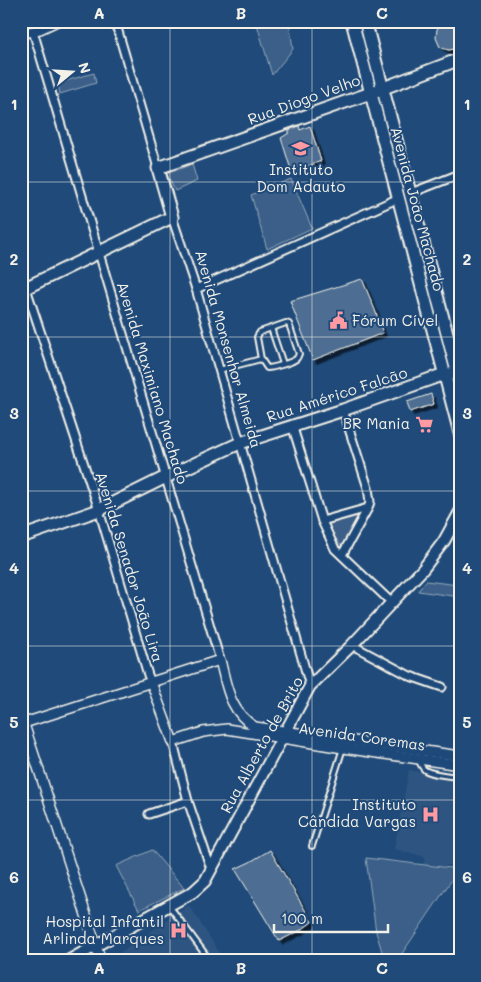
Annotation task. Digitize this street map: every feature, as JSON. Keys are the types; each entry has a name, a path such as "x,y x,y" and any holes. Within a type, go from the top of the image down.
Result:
{"main road":[{"name":"Avenida João Machado","path":"352,21 460,433"},
{"name":"Avenida João Machado","path":"364,21 459,375"},
{"name":"Rua Diogo Velho","path":"158,168 371,93 460,59"},
{"name":"Avenida Monsenhor Almeida","path":"158,168 172,218"},
{"path":"24,289 172,218"},
{"name":"Rua Américo Falcão","path":"21,537 99,510 240,443 444,375 459,375"},
{"name":"Rua Alberto de Brito","path":"68,961 200,887 205,881 310,686 424,569 444,541 460,512"}],"street":[{"path":"21,34 48,26 57,21"},
{"name":"Avenida Monsenhor Almeida","path":"115,21 158,168"},
{"name":"Avenida Maximiano Machado","path":"33,31 230,698 244,719 255,727 263,729"},
{"path":"410,193 460,174"},
{"path":"196,289 399,198"},
{"name":"Avenida Monsenhor Almeida","path":"172,218 196,289 310,686"},
{"name":"Avenida Senador João Lira","path":"21,273 24,289 99,510 151,682 173,742 188,801 211,868"},
{"path":"342,555 370,502 368,488 343,410"},
{"path":"292,425 322,521 335,549 391,602"},
{"path":"322,521 368,508"},
{"path":"352,645 410,676 442,687"},
{"path":"101,961 22,721 220,660"},
{"name":"Avenida Coremas","path":"263,729 284,736 342,748 460,756"},
{"name":"Avenida Coremas","path":"173,742 203,732 227,730 358,741 460,764"},
{"path":"149,814 188,801"}],"lane":[{"path":"286,323 289,324 299,354 296,360 267,368 261,359 257,337 260,332 271,328 286,323"},
{"path":"271,328 283,364"},
{"path":"219,370 261,359"},
{"path":"312,846 342,748"},
{"path":"417,754 422,767 426,771 460,777"},
{"path":"168,905 205,954 208,961"}],"shaded area":[{"path":"256,21 289,21 293,49 272,75"},
{"path":"94,73 96,83 60,94 58,83"},
{"path":"192,164 197,181 175,191 167,174"},
{"path":"291,179 312,228 267,249 251,195"},
{"path":"362,513 343,549 325,523"},
{"path":"460,579 460,597 418,591 426,581 458,585"},
{"name":"Instituto Cândida Vargas","path":"409,770 460,779 460,864 423,868 425,857 394,849"},
{"path":"152,850 184,888 139,910 116,866"},
{"path":"366,858 459,869 397,961 385,961 376,932"},
{"name":"Hospital Infantil Arlinda Marques","path":"189,905 223,958 221,961 108,961"}],"building":[{"path":"449,22 460,27 460,45 449,50 440,47 436,38 437,29"},
{"name":"Instituto Dom Adauto","path":"299,126 300,130 310,126 321,161 292,173 281,138 289,133 289,130"},
{"name":"Fórum Cível","path":"362,279 383,333 313,360 290,301"},
{"path":"431,394 434,404 410,412 407,402"},
{"path":"270,850 312,922 279,941 235,869"}],"place":[{"name":"Instituto Dom Adauto","path":"301,149"},
{"name":"Fórum Cível","path":"338,321"},
{"name":"BR Mania","path":"424,424"},
{"name":"Instituto Cândida Vargas","path":"430,814"},
{"name":"Hospital Infantil Arlinda Marques","path":"178,931"}]}
